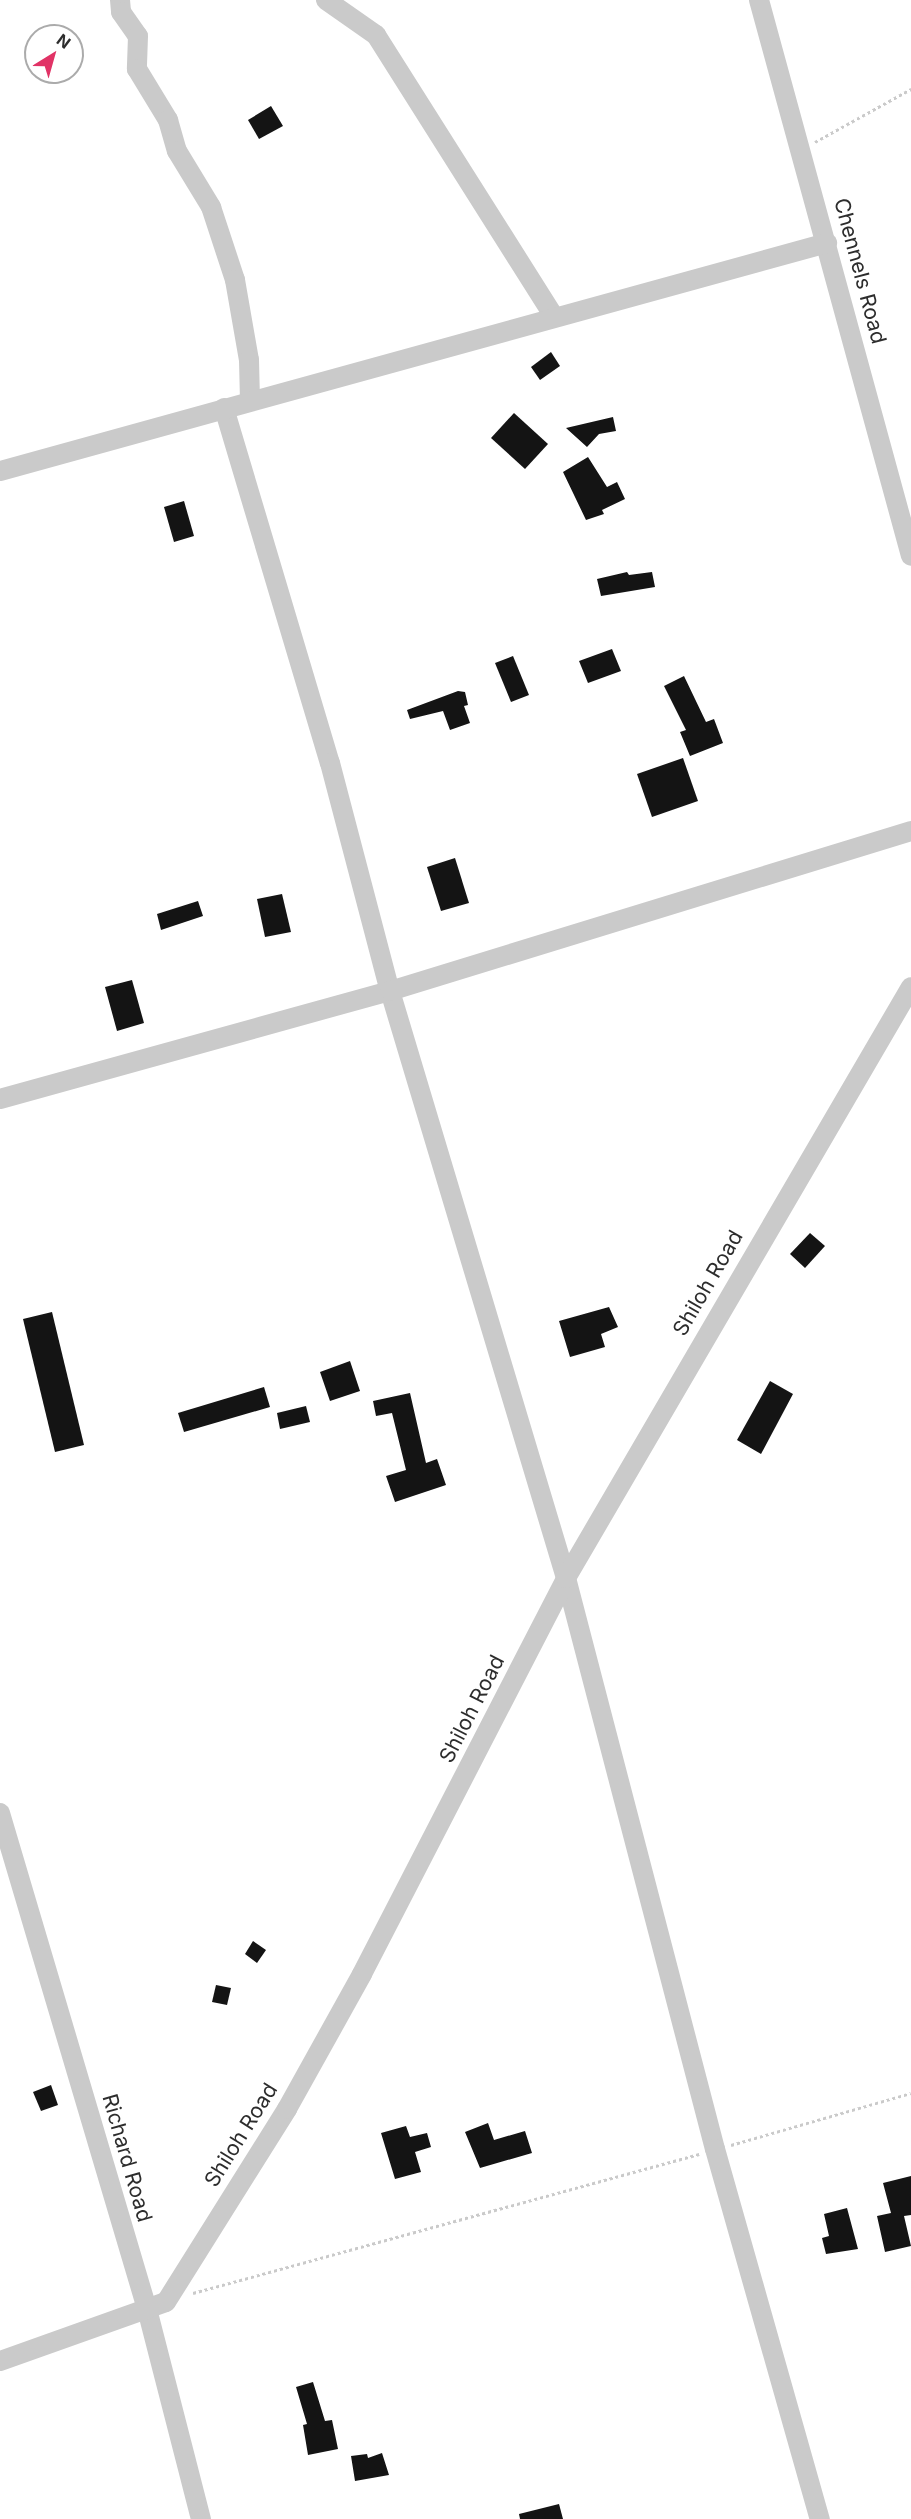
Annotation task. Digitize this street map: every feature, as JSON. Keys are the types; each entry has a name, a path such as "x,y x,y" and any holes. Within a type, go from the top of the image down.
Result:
{"street":[{"path":"120,0 121,12 138,36 137,69 168,120 177,151 211,207 231,269 249,360 250,400"},
{"path":"326,0 376,35 554,317"},
{"name":"Chennels Road","path":"759,0 911,556"},
{"path":"0,471 250,400 827,243"},
{"path":"224,408 330,763 390,991 566,1578 715,2149 820,2519"},
{"path":"0,1099 390,991 911,831"},
{"name":"Shiloh Road","path":"166,2302 287,2109 339,2016 566,1578 911,987"},
{"name":"Richard Road","path":"0,1812 147,2309 201,2519"},
{"path":"0,2361 166,2302"}],"path":[{"path":"801,150 911,89"},
{"path":"166,2302 215,2285 467,2221 911,2093"}],"building":[{"path":"271,106 283,126 259,139 248,120"},
{"path":"551,352 560,366 540,380 531,367"},
{"path":"514,413 548,444 525,469 491,438"},
{"path":"613,417 616,431 599,434 587,447 566,428"},
{"path":"588,457 607,487 617,482 625,499 602,510 604,514 586,520 563,472"},
{"path":"184,501 194,536 174,542 164,507"},
{"path":"627,572 629,575 652,572 655,587 601,596 597,579"},
{"path":"612,649 621,671 588,683 579,661"},
{"path":"513,656 529,695 511,702 495,663"},
{"path":"684,676 706,722 714,719 723,743 690,756 680,732 686,730 664,686"},
{"path":"458,691 465,692 468,705 464,706 470,723 450,730 443,711 410,719 407,710"},
{"path":"683,758 698,801 652,817 637,774"},
{"path":"455,858 469,903 441,911 427,867"},
{"path":"282,894 291,932 265,937 257,899"},
{"path":"198,901 203,916 161,930 157,914"},
{"path":"132,980 144,1023 117,1031 105,987"},
{"path":"810,1233 825,1246 805,1268 790,1254"},
{"path":"609,1307 618,1327 601,1334 605,1347 570,1357 559,1321"},
{"path":"52,1312 84,1445 55,1452 23,1319"},
{"path":"350,1361 360,1391 330,1401 320,1372"},
{"path":"770,1381 793,1394 761,1454 737,1440"},
{"path":"264,1387 270,1407 184,1432 178,1413"},
{"path":"410,1393 426,1463 437,1459 446,1485 395,1502 386,1476 406,1470 392,1413 376,1416 373,1401"},
{"path":"306,1406 310,1422 280,1429 277,1413"},
{"path":"253,1941 266,1950 257,1963 245,1954"},
{"path":"216,1985 231,1988 227,2005 212,2002"},
{"path":"51,2085 58,2105 41,2111 33,2092"},
{"path":"488,2123 494,2140 525,2131 532,2153 480,2168 465,2132"},
{"path":"406,2126 410,2137 427,2133 431,2147 415,2152 421,2172 395,2179 381,2133"},
{"path":"911,2176 911,2215 904,2216 911,2246 885,2252 877,2216 891,2213 883,2183"},
{"path":"847,2208 858,2249 826,2254 822,2238 829,2236 824,2214"},
{"path":"313,2382 325,2421 332,2420 338,2449 308,2455 303,2425 307,2424 296,2387"},
{"path":"382,2453 389,2475 355,2481 351,2456 367,2454 368,2458"},
{"path":"559,2504 563,2519 520,2519 519,2514"}]}
